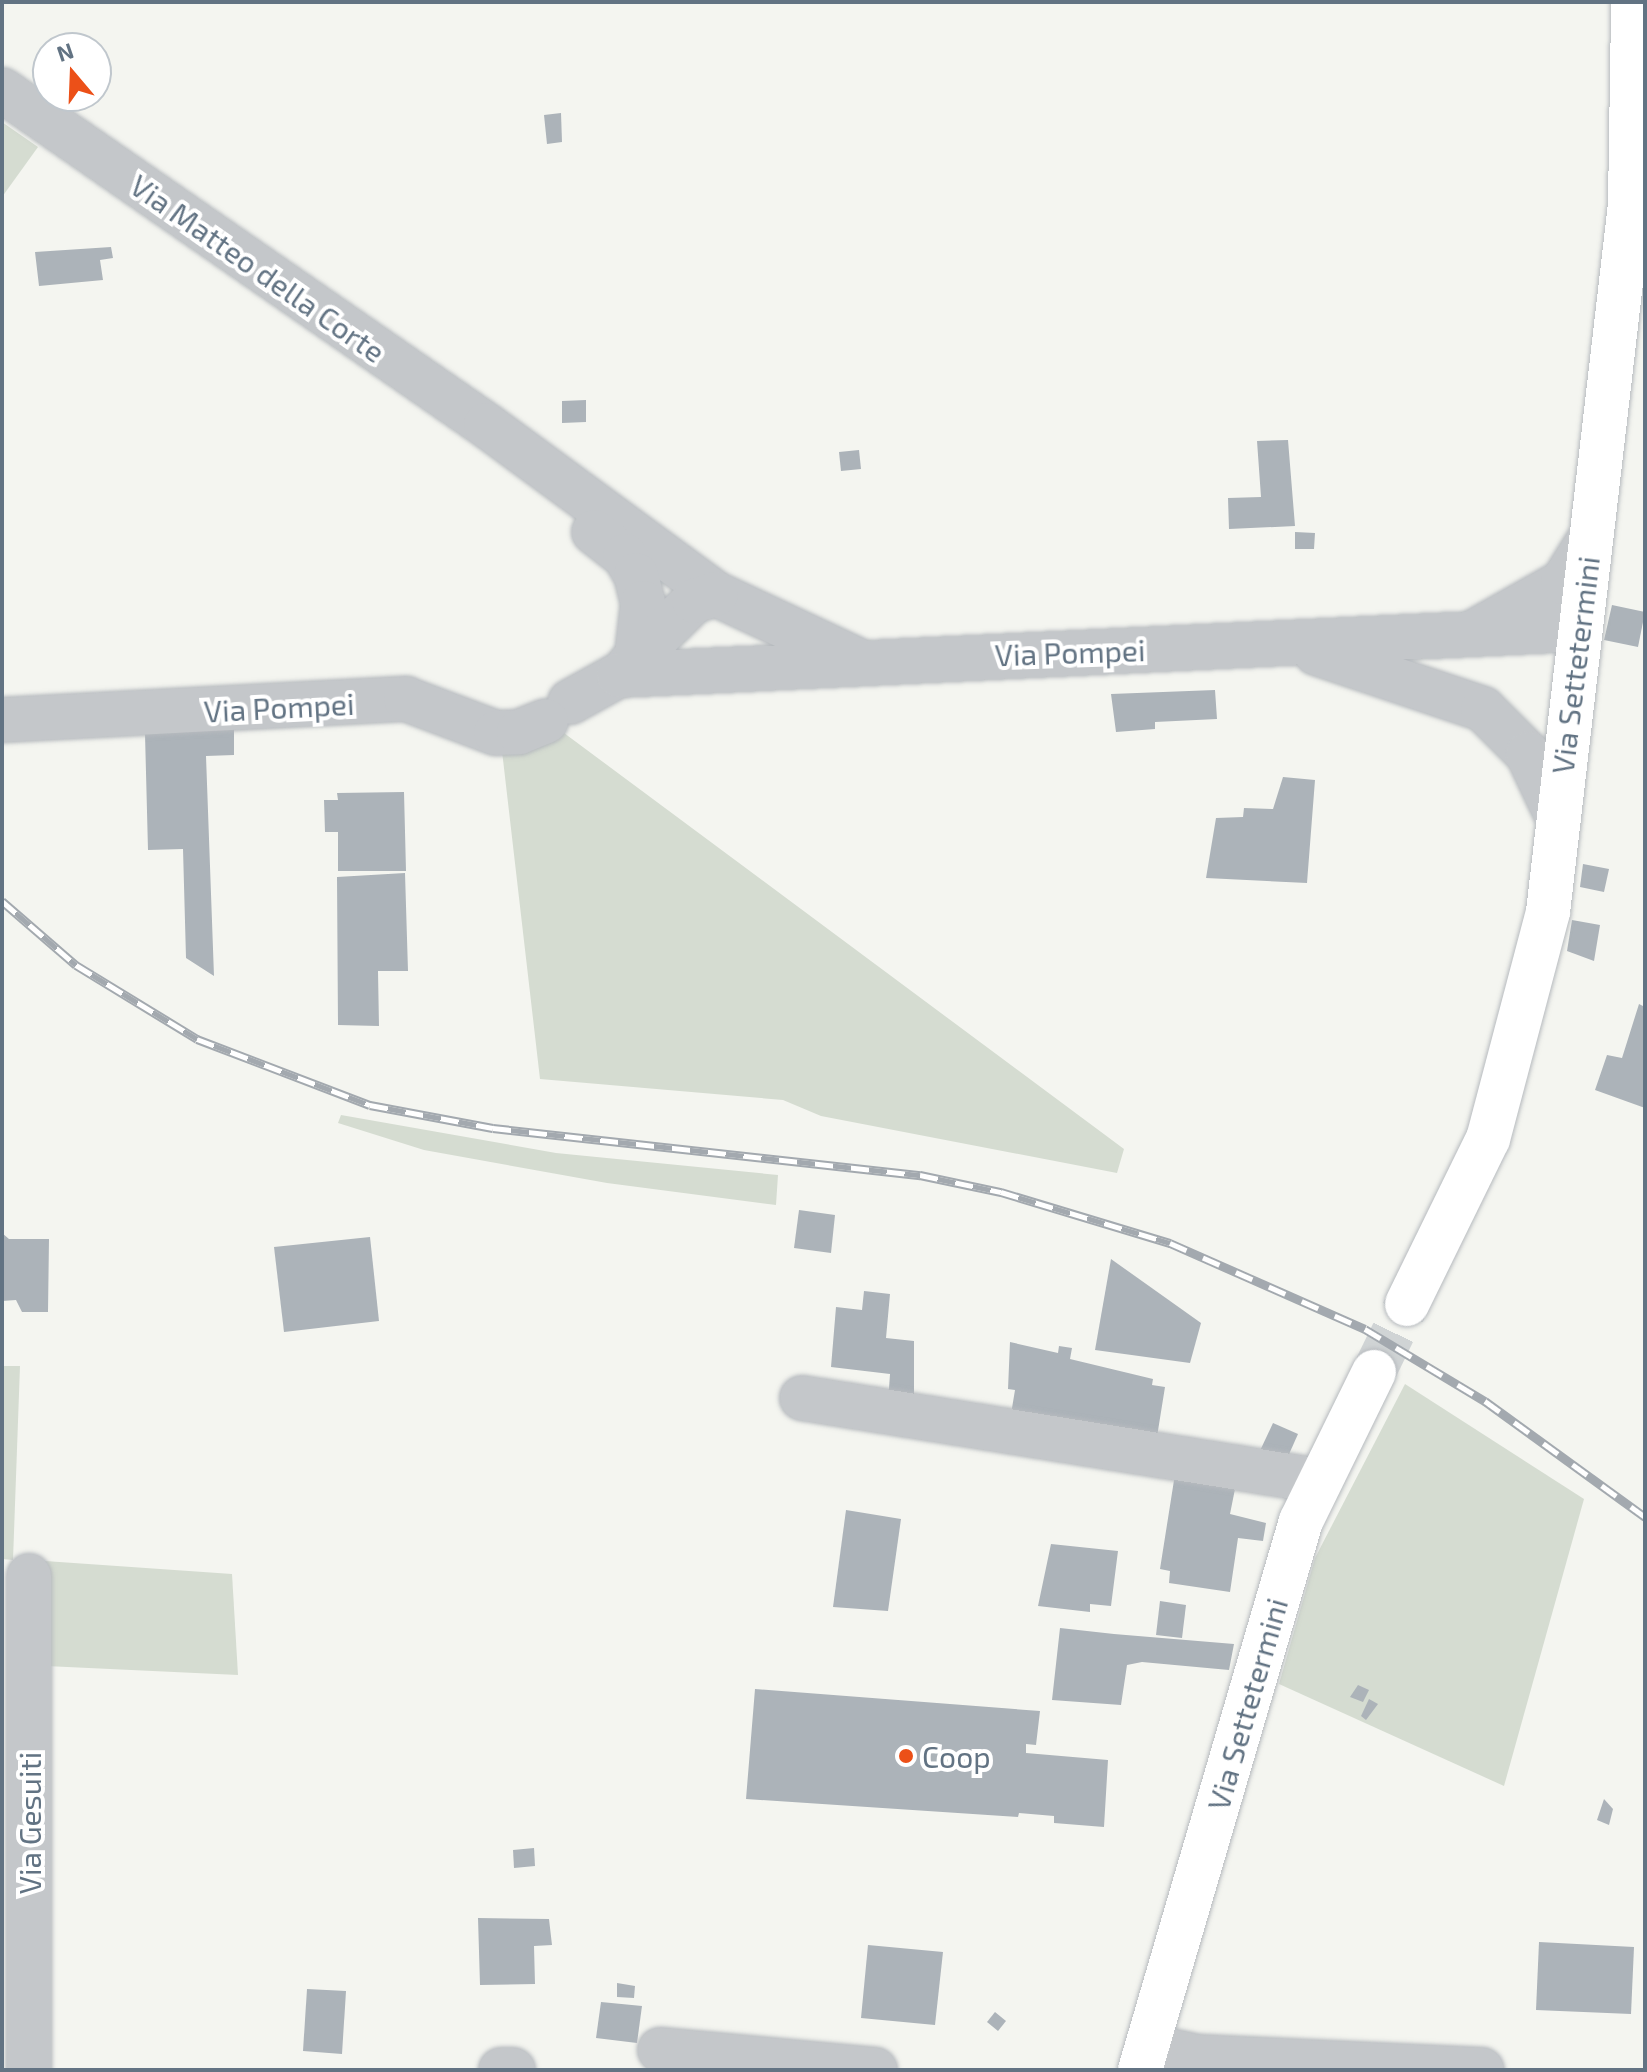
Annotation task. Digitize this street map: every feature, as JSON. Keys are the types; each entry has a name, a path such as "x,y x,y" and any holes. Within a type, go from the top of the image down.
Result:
{"main road":[{"name":"Via Settetermini","path":"1407,1304 1488,1139 1548,912 1578,629 1630,204 1633,2"},
{"name":"Via Settetermini","path":"1144,2058 1301,1521 1374,1372"}],"street":[{"name":"Via Matteo della Corte","path":"2,90 500,436 727,601 857,660"},
{"name":"Via Matteo della Corte","path":"500,436 551,498 625,556 643,603 628,665"},
{"path":"1463,637 1563,582 1589,540"},
{"path":"628,665 694,601 727,601 725,652 709,671"},
{"name":"Via Pompei","path":"2,720 82,719 406,699 496,733 519,732 558,712 628,665 709,671 824,668 857,660 1463,637 1578,629"},
{"path":"1283,644 1483,709 1528,754 1557,816"},
{"path":"2,750 63,742 82,719"},
{"path":"802,1398 1320,1481"},
{"name":"Via Gesuiti","path":"29,1576 29,2070"},
{"path":"660,2050 875,2070"},
{"name":"Via Settetermini","path":"1144,2058 1198,2057 1482,2070"},
{"path":"501,2070 513,2070"}],"shaded area":[{"path":"2,122 38,147 2,197"},
{"path":"564,733 1124,1149 1117,1173 821,1116 783,1100 540,1079 502,751"},
{"path":"341,1115 556,1153 778,1175 776,1205 607,1183 424,1150 338,1123"},
{"path":"2,1366 20,1366 13,1560 2,1559"},
{"path":"1405,1384 1584,1499 1504,1786 1279,1684 1315,1558"},
{"path":"45,1561 232,1574 238,1675 46,1666"}],"building":[{"path":"561,113 562,142 547,144 544,115"},
{"path":"111,247 113,258 100,260 103,280 39,286 35,252"},
{"path":"586,400 586,422 562,423 562,401"},
{"path":"1288,440 1295,526 1229,529 1228,498 1261,497 1257,441"},
{"path":"859,450 861,469 841,471 839,452"},
{"path":"1295,532 1315,533 1314,549 1295,549"},
{"path":"1612,605 1645,612 1638,647 1604,640"},
{"path":"1215,690 1217,719 1155,722 1155,729 1116,732 1111,694"},
{"path":"234,727 234,755 206,756 214,976 186,958 183,849 148,850 145,734"},
{"path":"1283,777 1315,780 1307,883 1206,878 1216,818 1243,817 1244,808 1273,809"},
{"path":"404,792 406,871 338,871 338,832 325,832 324,800 338,800 337,793"},
{"path":"1583,864 1609,869 1604,892 1580,887"},
{"path":"405,873 408,971 378,971 379,1026 338,1025 337,877"},
{"path":"1572,920 1600,925 1594,961 1567,951"},
{"path":"1639,1004 1645,1007 1645,1108 1595,1090 1607,1055 1622,1058"},
{"path":"799,1210 835,1215 831,1253 794,1248"},
{"path":"2,1233 9,1239 49,1239 48,1312 22,1312 16,1300 2,1301"},
{"path":"370,1237 379,1321 284,1332 274,1247"},
{"path":"1111,1259 1201,1323 1190,1363 1095,1350"},
{"path":"864,1291 890,1294 886,1338 914,1341 914,1407 888,1403 890,1374 831,1367 836,1307 862,1310"},
{"path":"1010,1342 1058,1353 1059,1346 1072,1348 1070,1359 1153,1379 1152,1385 1165,1387 1156,1443 1010,1420 1015,1390 1008,1389"},
{"path":"1273,1423 1298,1434 1286,1461 1257,1457"},
{"path":"1175,1474 1236,1484 1230,1514 1266,1523 1263,1541 1238,1538 1230,1592 1169,1583 1170,1571 1160,1569"},
{"path":"846,1510 901,1519 888,1611 833,1607"},
{"path":"1051,1544 1118,1551 1111,1606 1090,1604 1090,1612 1038,1606"},
{"path":"1160,1601 1186,1605 1182,1638 1156,1635"},
{"path":"1060,1628 1234,1644 1229,1670 1142,1662 1127,1665 1121,1705 1052,1700"},
{"path":"1358,1685 1369,1690 1363,1702 1350,1697"},
{"name":"Coop","path":"755,1689 1040,1711 1036,1745 1026,1744 1026,1753 1108,1760 1104,1827 1054,1823 1054,1816 1019,1813 1018,1817 746,1799"},
{"path":"1369,1699 1378,1704 1366,1720 1361,1716"},
{"path":"1604,1799 1613,1809 1609,1825 1597,1820"},
{"path":"534,1848 535,1866 514,1868 513,1850"},
{"path":"478,1918 549,1919 552,1945 534,1946 535,1984 480,1985"},
{"path":"1539,1942 1634,1947 1631,2014 1536,2010"},
{"path":"868,1945 943,1952 935,2025 861,2018"},
{"path":"617,1983 635,1986 634,1998 617,1997"},
{"path":"307,1989 346,1991 342,2054 303,2051"},
{"path":"601,2002 642,2006 637,2043 596,2038"},
{"path":"995,2012 1006,2021 998,2031 987,2022"}],"tunnel":[{"path":"1374,1372 1407,1304"}],"railway":[{"path":"2,901 76,965 197,1039 370,1105 493,1128 920,1175 1001,1192 1170,1243 1365,1329 1485,1401 1645,1517"}],"place":[{"name":"Coop","path":"906,1756"}]}
